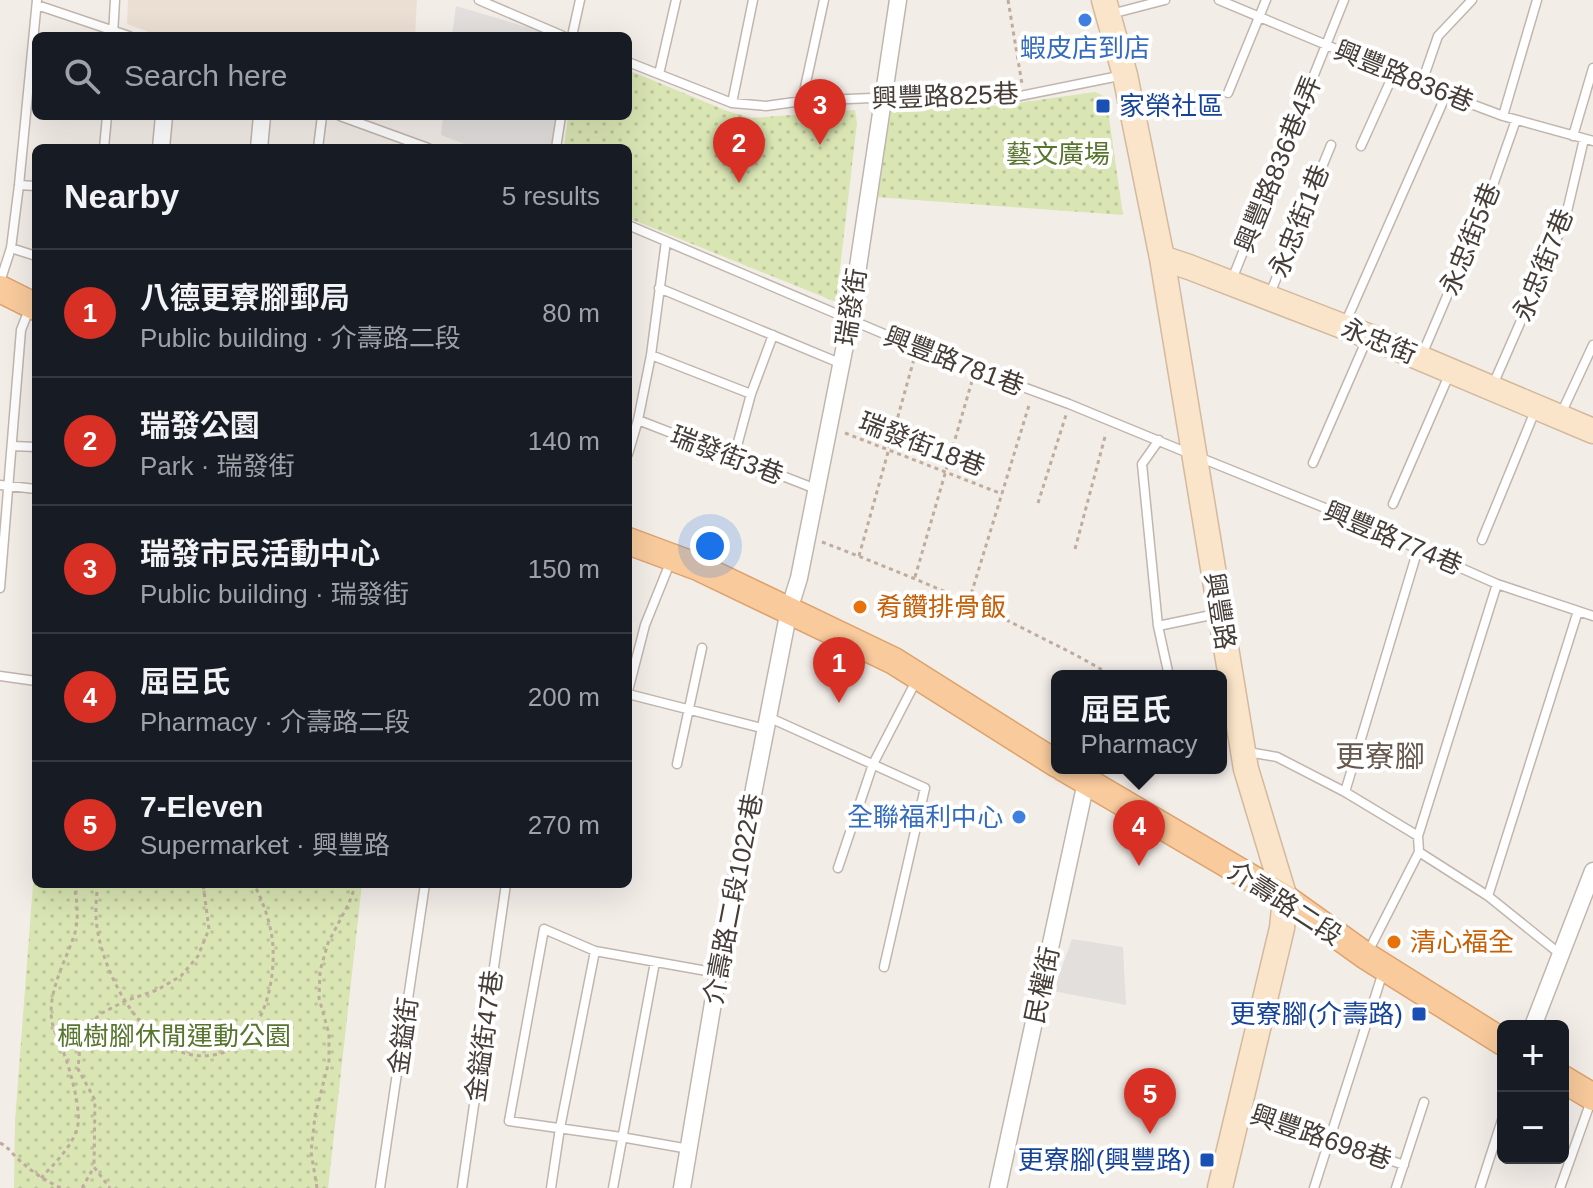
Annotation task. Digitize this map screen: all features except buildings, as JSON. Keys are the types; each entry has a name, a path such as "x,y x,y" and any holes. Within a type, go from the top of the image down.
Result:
{"main road":[{"name":"興豐路","path":"1114,7 1162,258 1246,769 1285,898 1279,942 1220,1188"},
{"name":"永忠街","path":"1162,258 1344,326 1593,431"},
{"path":"0,289 32,305"},
{"path":"632,542 698,567 894,661 1051,760"},
{"name":"介壽路二段","path":"1073,774 1285,898 1375,962 1497,1038"},
{"path":"1569,1083 1593,1097"}],"street":[{"name":"瑞發街","path":"789,610 808,536 850,320 898,0"},
{"path":"161,144 164,120"},
{"path":"259,144 262,120"},
{"name":"介壽路二段1022巷","path":"682,1188 718,973 789,610"},
{"name":"民權街","path":"998,1188 1086,782"},
{"path":"1535,1020 1560,954 1586,911 1593,871"}],"lane":[{"path":"113,32 115,0"},
{"path":"479,0 491,2 555,32"},
{"path":"573,32 580,0"},
{"path":"659,74 676,0"},
{"path":"732,103 753,0"},
{"path":"802,101 824,0"},
{"path":"1114,7 1165,0"},
{"name":"興豐路836巷","path":"1219,0 1446,95 1503,116 1589,140"},
{"path":"1228,93 1266,0"},
{"name":"興豐路836巷4弄","path":"1230,282 1344,0"},
{"path":"1421,85 1438,36 1472,0"},
{"path":"1503,116 1537,0"},
{"path":"34,32 37,2 111,32"},
{"path":"0,282 11,248 32,53"},
{"name":"興豐路825巷","path":"632,64 732,103 766,106 802,101 964,94 1005,99 1125,75"},
{"path":"1573,136 1593,68"},
{"path":"1361,146 1394,73"},
{"path":"1344,326 1446,95"},
{"path":"104,144 107,120"},
{"path":"318,144 322,120"},
{"path":"351,120 417,144"},
{"path":"557,144 560,120"},
{"name":"永忠街5巷","path":"1421,358 1486,205 1516,120"},
{"path":"396,136 396,144"},
{"name":"永忠街7巷","path":"1492,388 1565,220 1589,140"},
{"name":"永忠街1巷","path":"1268,297 1331,145"},
{"path":"19,185 32,186"},
{"name":"興豐路781巷","path":"632,227 917,348 1069,404 1194,456"},
{"path":"632,440 651,355 666,241"},
{"path":"11,248 32,255"},
{"path":"659,288 842,364"},
{"path":"0,588 4,485 12,446 21,330 32,310"},
{"path":"734,457 751,394 773,335"},
{"path":"1313,463 1368,336"},
{"path":"1560,417 1593,345"},
{"path":"651,355 751,394"},
{"path":"1393,504 1451,370"},
{"path":"1482,540 1537,407"},
{"name":"瑞發街3巷","path":"638,420 817,489"},
{"path":"1159,440 1142,464 1158,626 1168,670"},
{"path":"12,446 32,447"},
{"name":"興豐路774巷","path":"1194,456 1330,510 1497,584 1593,616"},
{"path":"4,485 32,488"},
{"path":"1345,792 1418,549"},
{"path":"632,676 645,625 672,557"},
{"path":"1314,1188 1375,962 1419,852 1418,836 1497,584"},
{"path":"1488,896 1578,611"},
{"path":"1158,626 1220,613"},
{"path":"677,764 702,648"},
{"path":"0,676 32,680"},
{"path":"838,868 873,764 919,677"},
{"path":"632,693 688,709 767,723 873,764 925,788 884,967"},
{"path":"1243,751 1277,757 1345,792 1418,836"},
{"path":"1419,852 1488,896 1560,954"},
{"name":"金鎰街","path":"380,1188 424,888"},
{"name":"金鎰街47巷","path":"462,1188 504,888"},
{"path":"690,1149 509,1121 544,929 595,951 718,973"},
{"path":"551,1188 595,951"},
{"path":"613,1188 655,962"},
{"path":"1560,1188 1593,1097"},
{"path":"1396,1188 1424,1102"},
{"name":"興豐路698巷","path":"1238,1109 1404,1165"},
{"path":"1480,1188 1497,1136"}],"path":[{"path":"1008,0 1024,95"},
{"path":"859,556 917,348"},
{"path":"915,577 975,370"},
{"path":"969,601 1033,391"},
{"path":"1038,503 1069,404"},
{"path":"1075,549 1109,420"},
{"name":"瑞發街18巷","path":"829,427 1002,494"},
{"path":"808,536 969,601 1103,670"},
{"path":"41,1178 67,1148 78,1127 69,1071 52,1020 57,980 75,931 78,906 75,888"},
{"path":"98,888 96,923 99,940 117,988 133,1014 169,1046 189,1053 215,1055 245,1041 260,1018 270,987 273,949 264,904 256,888"},
{"path":"82,1188 94,1167 95,1100 78,1069 80,1046 88,1025 102,1013 157,990 181,976 198,956 209,929 204,888"},
{"path":"317,1188 311,1152 315,1116 329,1061 329,1034 319,998 320,971 328,943 355,888"},
{"path":"62,1048 80,1046"},
{"path":"69,1071 78,1069"},
{"path":"0,1143 5,1144 41,1178 61,1188"},
{"path":"94,1167 110,1188"}],"shaded area":[{"path":"128,0 417,0 415,32 149,32 127,24"},
{"path":"456,6 544,32 453,32"},
{"path":"443,120 558,120 555,144 465,144 441,135"},
{"path":"1072,939 1123,947 1126,1005 1053,991"}],"green space":[{"path":"632,72 751,118 855,110 857,123 836,302 632,220 632,144 564,144 568,120 632,120"},
{"name":"藝文廣場","path":"1095,92 1106,97 1123,215 875,197 885,107 996,106"},
{"name":"楓樹腳休閒運動公園","path":"33,888 362,888 328,1188 14,1188 15,1121"}],"place":[{"name":"蝦皮店到店","path":"1085,20"},
{"name":"家榮社區","path":"1103,106"},
{"name":"瑞發市民活動中心","path":"820,145"},
{"name":"瑞發公園","path":"739,183"},
{"name":"肴饡排骨飯","path":"860,607"},
{"name":"八德更寮腳郵局","path":"839,703"},
{"name":"全聯福利中心","path":"1019,817"},
{"name":"屈臣氏","path":"1139,866"},
{"name":"清心福全","path":"1394,942"},
{"name":"更寮腳(介壽路)","path":"1419,1014"},
{"name":"7-Eleven","path":"1150,1134"},
{"name":"更寮腳(興豐路)","path":"1207,1160"}],"district":[{"name":"更寮腳","path":"1380,757"}]}
